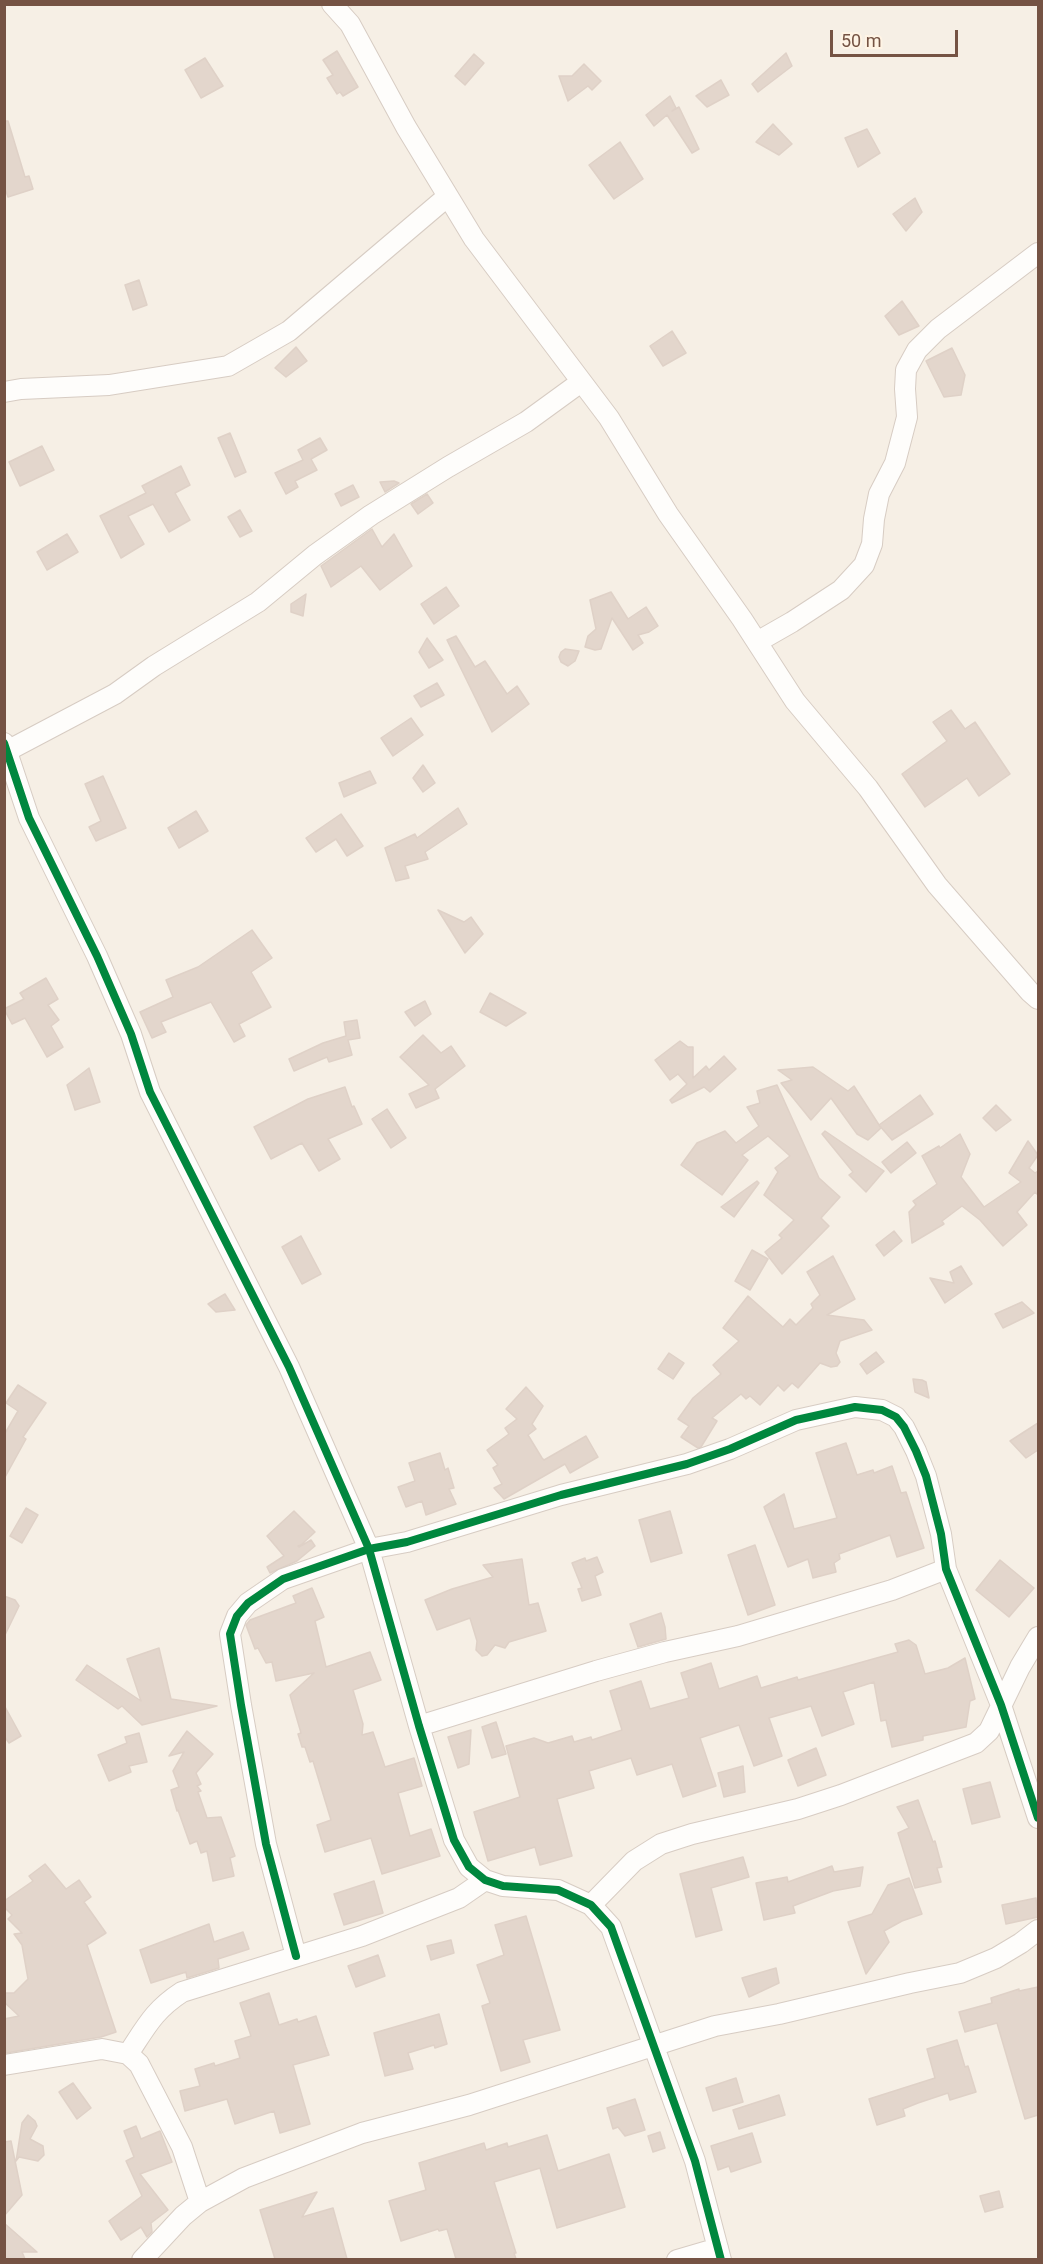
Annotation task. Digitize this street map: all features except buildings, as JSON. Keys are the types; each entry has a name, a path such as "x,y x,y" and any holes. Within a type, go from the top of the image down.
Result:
{"street":[{"path":"332,4 350,24 406,127 474,239 609,418 668,514 795,701 868,788 937,885 1038,999"},
{"path":"4,393 21,389 109,385 228,366 289,331 448,196"},
{"path":"757,642 841,590 864,565 872,544 879,494 896,463 907,417 906,370 917,350 938,329 1038,253"},
{"path":"581,382 526,422 371,515 315,555 258,602 154,666 115,694 6,747 29,818 97,956 131,1034 150,1092 289,1367 369,1549 454,1840 469,1867 485,1880 503,1886 558,1890 591,1905 611,1927 694,2161 720,2254 677,2259"},
{"path":"296,1956 266,1844 230,1634 237,1616 248,1603 283,1579 369,1549 407,1542 561,1495 687,1464 730,1449 796,1420 855,1407 882,1410 896,1417 904,1428 926,1476 941,1533 946,1569 1001,1705 1038,1818"},
{"path":"419,1726 608,1668 761,1629 892,1590 946,1569"},
{"path":"591,1905 634,1861 662,1844 692,1834 798,1809 841,1795 976,1743 989,1731 1038,1636"},
{"path":"128,2054 153,2016 164,2004 182,1992 362,1936 459,1898 485,1880"},
{"path":"142,2259 183,2216 200,2202 244,2178 362,2133 480,2101 716,2026 960,1973 996,1958 1022,1943 1038,1930"},
{"path":"4,2065 102,2049 128,2054 140,2064 182,2147 200,2202"}],"cycle path":[{"path":"4,743 29,818 97,956 131,1034 150,1092 289,1367 369,1549 454,1840 469,1867 485,1880 503,1886 558,1890 591,1905 611,1927 695,2161 721,2260"},
{"path":"296,1956 266,1844 230,1634 237,1616 248,1603 283,1579 369,1549 407,1542 561,1495 687,1464 730,1449 796,1420 855,1407 882,1410 896,1417 904,1427 916,1451 926,1476 941,1534 946,1569 1001,1705 1038,1818"}]}
